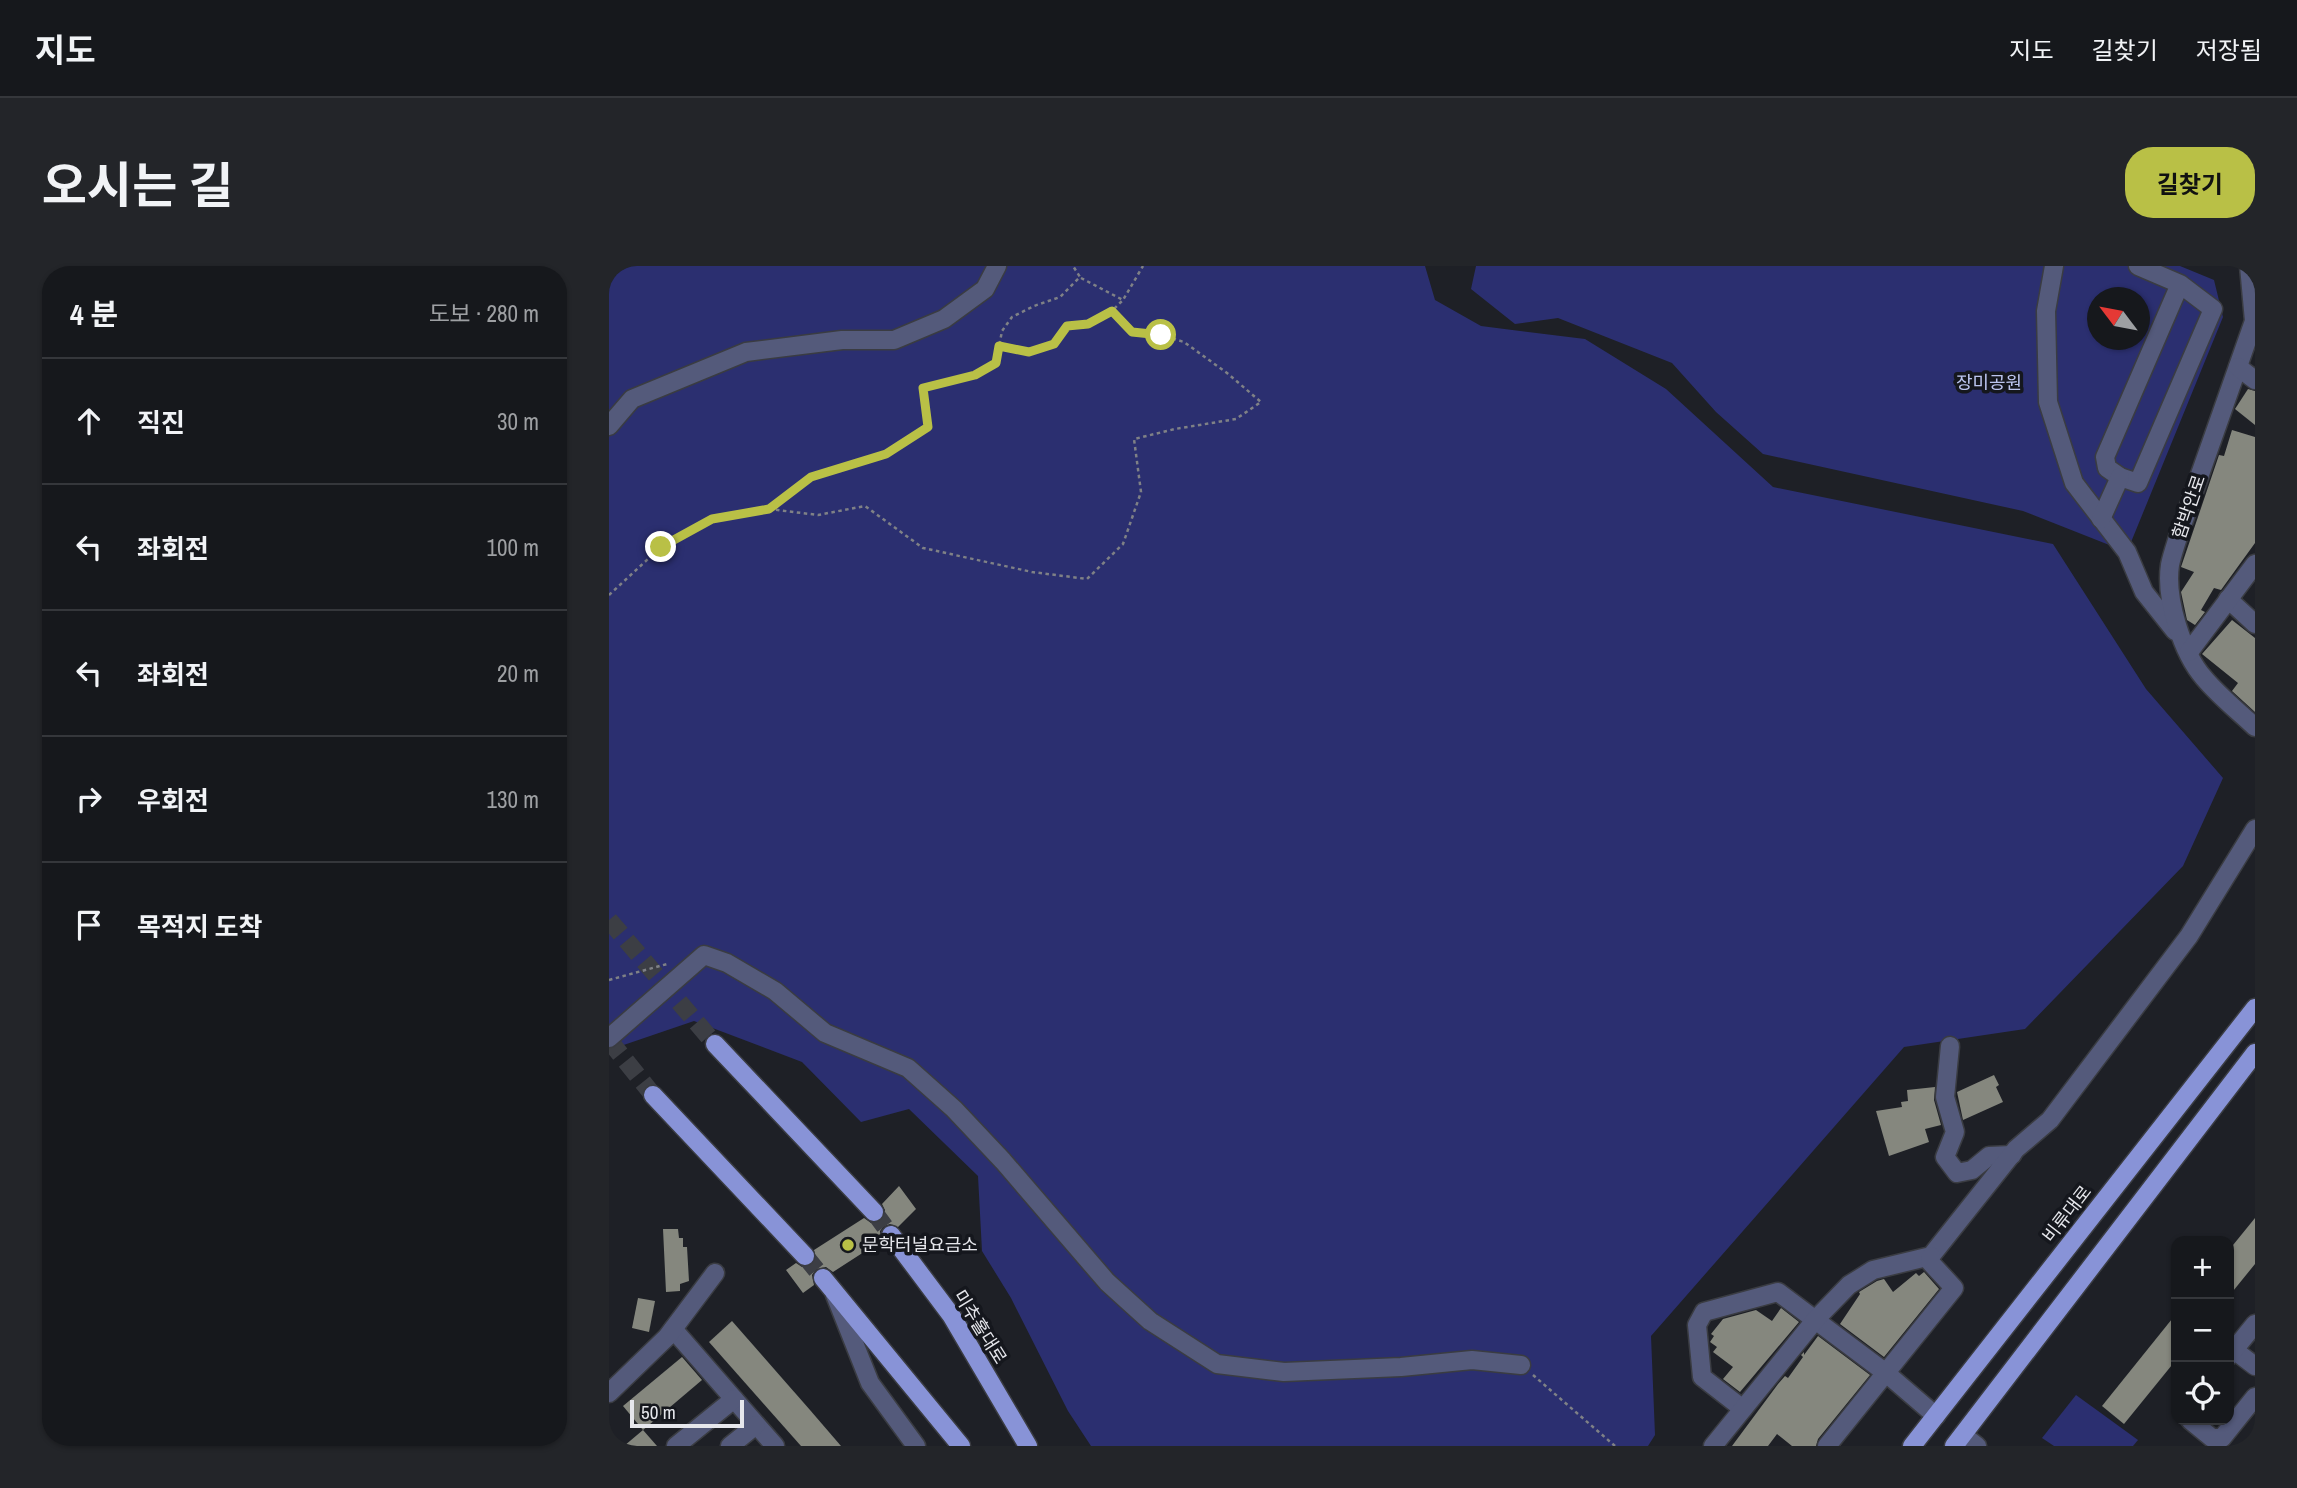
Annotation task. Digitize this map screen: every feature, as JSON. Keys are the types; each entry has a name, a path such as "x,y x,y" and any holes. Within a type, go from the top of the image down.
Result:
{"main road":[{"name":"비류대로","path":"1912,1446 2255,1008"},
{"path":"715,1044 874,1212"},
{"path":"1964,1442 2255,1053"},
{"path":"653,1095 804,1256"},
{"name":"미추홀대로","path":"891,1235 951,1315 1028,1446"},
{"path":"828,1283 961,1446"}],"street":[{"path":"609,426 632,399 746,352 842,340 894,340 944,319 985,289 997,266"},
{"path":"2054,266 2046,311 2048,402 2074,483 2127,552 2144,592 2186,647 2255,564"},
{"path":"2138,266 2180,284 2213,309 2138,483 2120,477 2107,468 2105,457 2180,284"},
{"name":"함박안로","path":"2249,267 2255,321 2179,534 2170,566 2169,584 2173,610 2186,647 2204,678 2255,727"},
{"path":"2238,367 2255,380"},
{"path":"2101,519 2120,477"},
{"path":"2228,599 2255,624"},
{"path":"1827,1446 1954,1288 1930,1262 1931,1256 2012,1155 2050,1120 2181,947 2255,829"},
{"path":"609,1038 703,954 727,963 775,990 825,1033 908,1068 954,1109 1003,1161 1107,1282 1150,1321 1216,1364 1284,1372 1401,1367 1472,1360 1521,1364"},
{"path":"1950,1045 1945,1097 1955,1132 1945,1157 1957,1173 1972,1170 1989,1156 2012,1155"},
{"path":"1713,1446 1816,1319 1849,1285 1873,1270 1931,1256"},
{"path":"609,1393 673,1329 715,1273"},
{"path":"828,1283 870,1383 916,1446"},
{"path":"1743,1409 1702,1377 1697,1325 1704,1312 1779,1292 1886,1373 1937,1416"},
{"path":"2234,1349 2255,1324"},
{"path":"673,1329 775,1446"},
{"path":"2234,1355 2255,1366"},
{"path":"2234,1423 2255,1397"},
{"path":"676,1446 734,1399"},
{"path":"730,1446 756,1425"},
{"path":"2196,1425 2212,1438 2222,1438 2232,1425"}],"path":[{"path":"1073,266 1080,277 1123,300"},
{"path":"999,346 1029,352 1054,344 1067,326 1088,324 1112,311 1123,300 1143,266"},
{"path":"769,509 811,477 886,454 928,427 923,388 975,375 996,363 1002,331 1012,317 1060,297 1080,277"},
{"path":"609,595 661,547 712,519 769,509 818,515 865,506 923,548 1032,572 1087,579 1123,544 1140,492 1134,439 1236,419 1261,402 1184,342 1161,335 1132,332 1112,311"},
{"path":"609,980 677,962"},
{"path":"1521,1364 1615,1446"}],"green space":[{"path":"609,266 1425,266 1435,300 1481,326 1585,339 1666,389 1773,487 2053,544 2146,689 2223,778 2183,866 2025,1029 1904,1047 1651,1336 1655,1435 1648,1446 1091,1446 1068,1411 1011,1298 982,1251 978,1176 909,1109 861,1122 802,1062 694,1021 609,1050"},
{"name":"장미공원","path":"1476,266 2180,266 2214,280 2223,317 2127,552 2023,511 1763,454 1716,412 1672,363 1558,318 1515,324 1471,289"},
{"path":"2076,1395 2138,1440 2133,1446 2054,1446 2042,1438"}],"building":[{"path":"2248,389 2255,391 2255,425 2235,409"},
{"path":"2232,430 2255,437 2255,543 2221,590 2214,588 2201,610 2205,612 2195,625 2187,620 2181,592 2194,572 2181,567 2219,455 2224,456"},
{"path":"2232,620 2255,638 2255,712 2232,691 2238,683 2202,654"},
{"path":"1994,1075 2003,1102 1963,1120 1957,1092"},
{"path":"1935,1087 1934,1100 1941,1125 1925,1129 1929,1142 1889,1156 1876,1111 1902,1107 1901,1102 1908,1101 1907,1090"},
{"name":"문학터널요금소","path":"899,1186 916,1209 898,1227 890,1224 884,1226 880,1231 881,1241 833,1272 826,1267 816,1269 812,1275 814,1285 803,1293 786,1270 796,1263 802,1267 812,1265 816,1259 814,1250 864,1218 871,1223 881,1221 885,1210 882,1204"},
{"path":"2255,1218 2255,1264 2234,1290 2234,1244"},
{"path":"663,1229 678,1229 679,1238 683,1238 683,1247 687,1247 689,1281 680,1284 680,1291 666,1292"},
{"path":"1924,1272 1939,1289 1884,1357 1840,1324 1859,1292 1884,1279 1893,1292 1916,1273 1919,1276"},
{"path":"638,1298 655,1301 649,1332 632,1328"},
{"path":"1781,1308 1799,1322 1740,1392 1723,1379 1733,1367 1713,1352 1717,1347 1710,1342 1714,1336 1711,1334 1723,1319 1756,1310 1772,1321"},
{"path":"2171,1320 2171,1366 2124,1424 2102,1406"},
{"path":"732,1321 841,1446 801,1446 709,1342"},
{"path":"1818,1336 1870,1375 1818,1439 1816,1446 1792,1446 1777,1434 1768,1446 1732,1446 1778,1384 1785,1376 1788,1378 1803,1357 1801,1355 1804,1352 1804,1355"},
{"path":"682,1357 702,1380 643,1430 623,1406"},
{"path":"643,1430 657,1446 624,1446"}],"tunnel":[{"path":"609,920 715,1044"},
{"path":"609,1040 653,1095"},
{"path":"874,1212 891,1235"},
{"path":"805,1256 823,1278"}],"place":[{"name":"문학터널요금소","path":"848,1245"}],"route":[{"path":"661,547 712,519 769,509 811,477 886,454 928,427 923,388 975,375 996,363 999,346 1029,352 1054,344 1067,326 1088,324 1112,311 1132,332 1161,335"}]}
